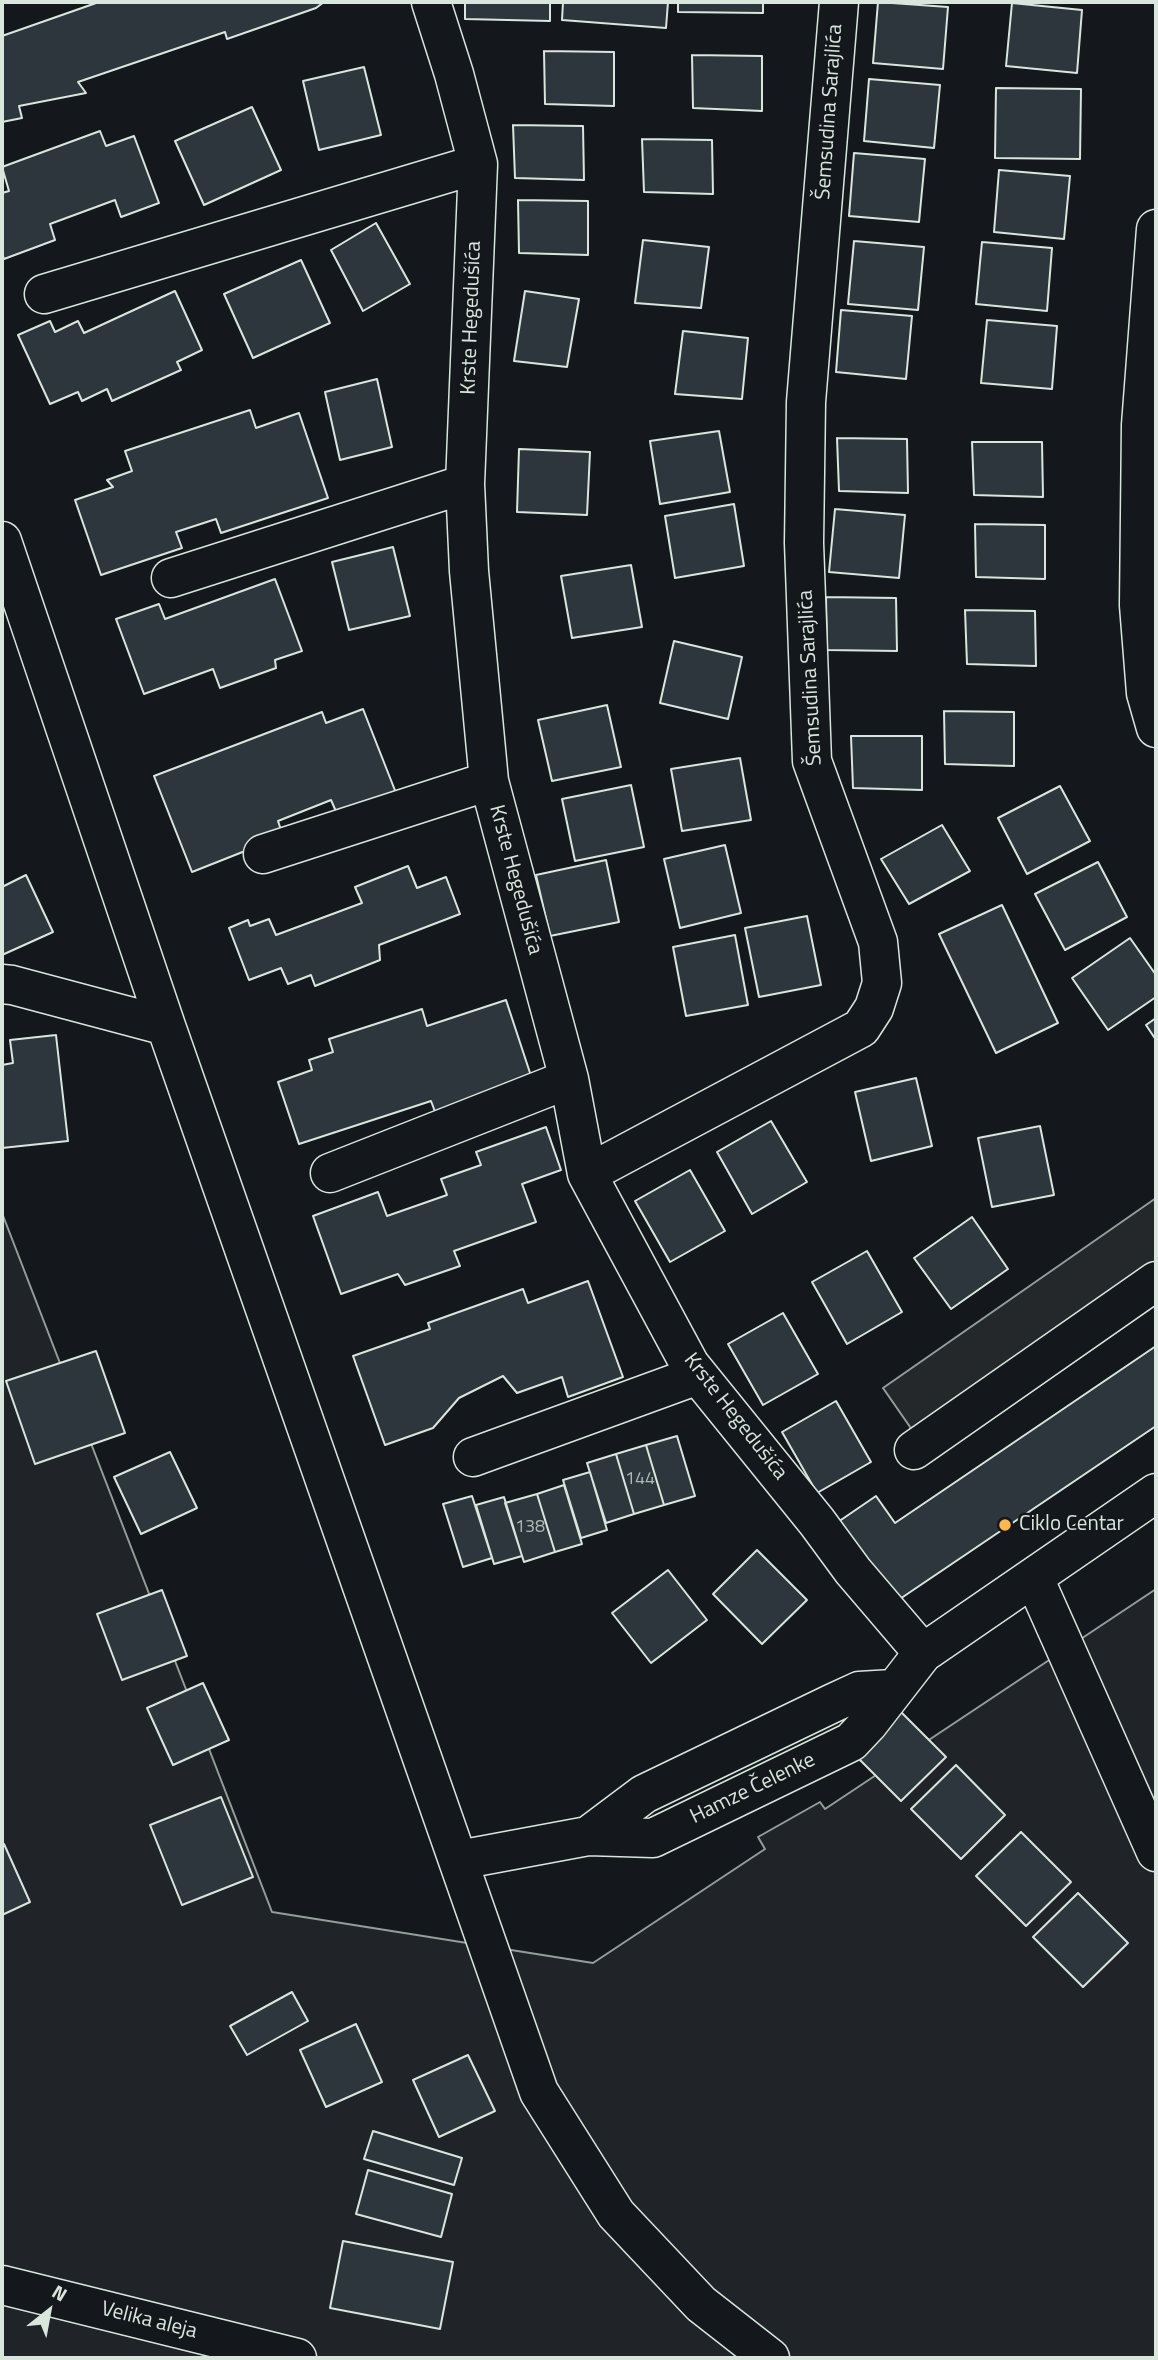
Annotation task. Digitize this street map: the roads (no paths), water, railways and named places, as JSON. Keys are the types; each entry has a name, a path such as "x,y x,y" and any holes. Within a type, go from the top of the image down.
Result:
{"street":[{"name":"Krste Hegedušića","path":"431,2 478,164 466,484 469,571 489,781 569,1079 587,1174 690,1365 817,1522 853,1571 923,1653"},
{"name":"Šemsudina Sarajlića","path":"587,1174 861,1028 874,1008 882,983 878,943 812,761 804,543 806,402 838,2"},
{"path":"44,294 478,164"},
{"path":"1156,229 1139,605 1146,693 1156,728"},
{"path":"171,578 466,484"},
{"path":"2,541 166,1026 539,2092 617,2214 701,2304 770,2358"},
{"path":"263,854 489,781"},
{"path":"2,984 166,1026"},
{"path":"330,1173 569,1079"},
{"path":"914,1450 1156,1280"},
{"path":"473,1457 698,1375"},
{"name":"Hamze Čelenke","path":"459,1860 588,1836 644,1794 859,1691 893,1689 923,1653 1156,1493"},
{"path":"1034,1578 1156,1852"},
{"name":"Velika aleja","path":"2,2285 297,2358"}],"place":[{"name":"Ciklo Centar","path":"1005,1525"}]}
